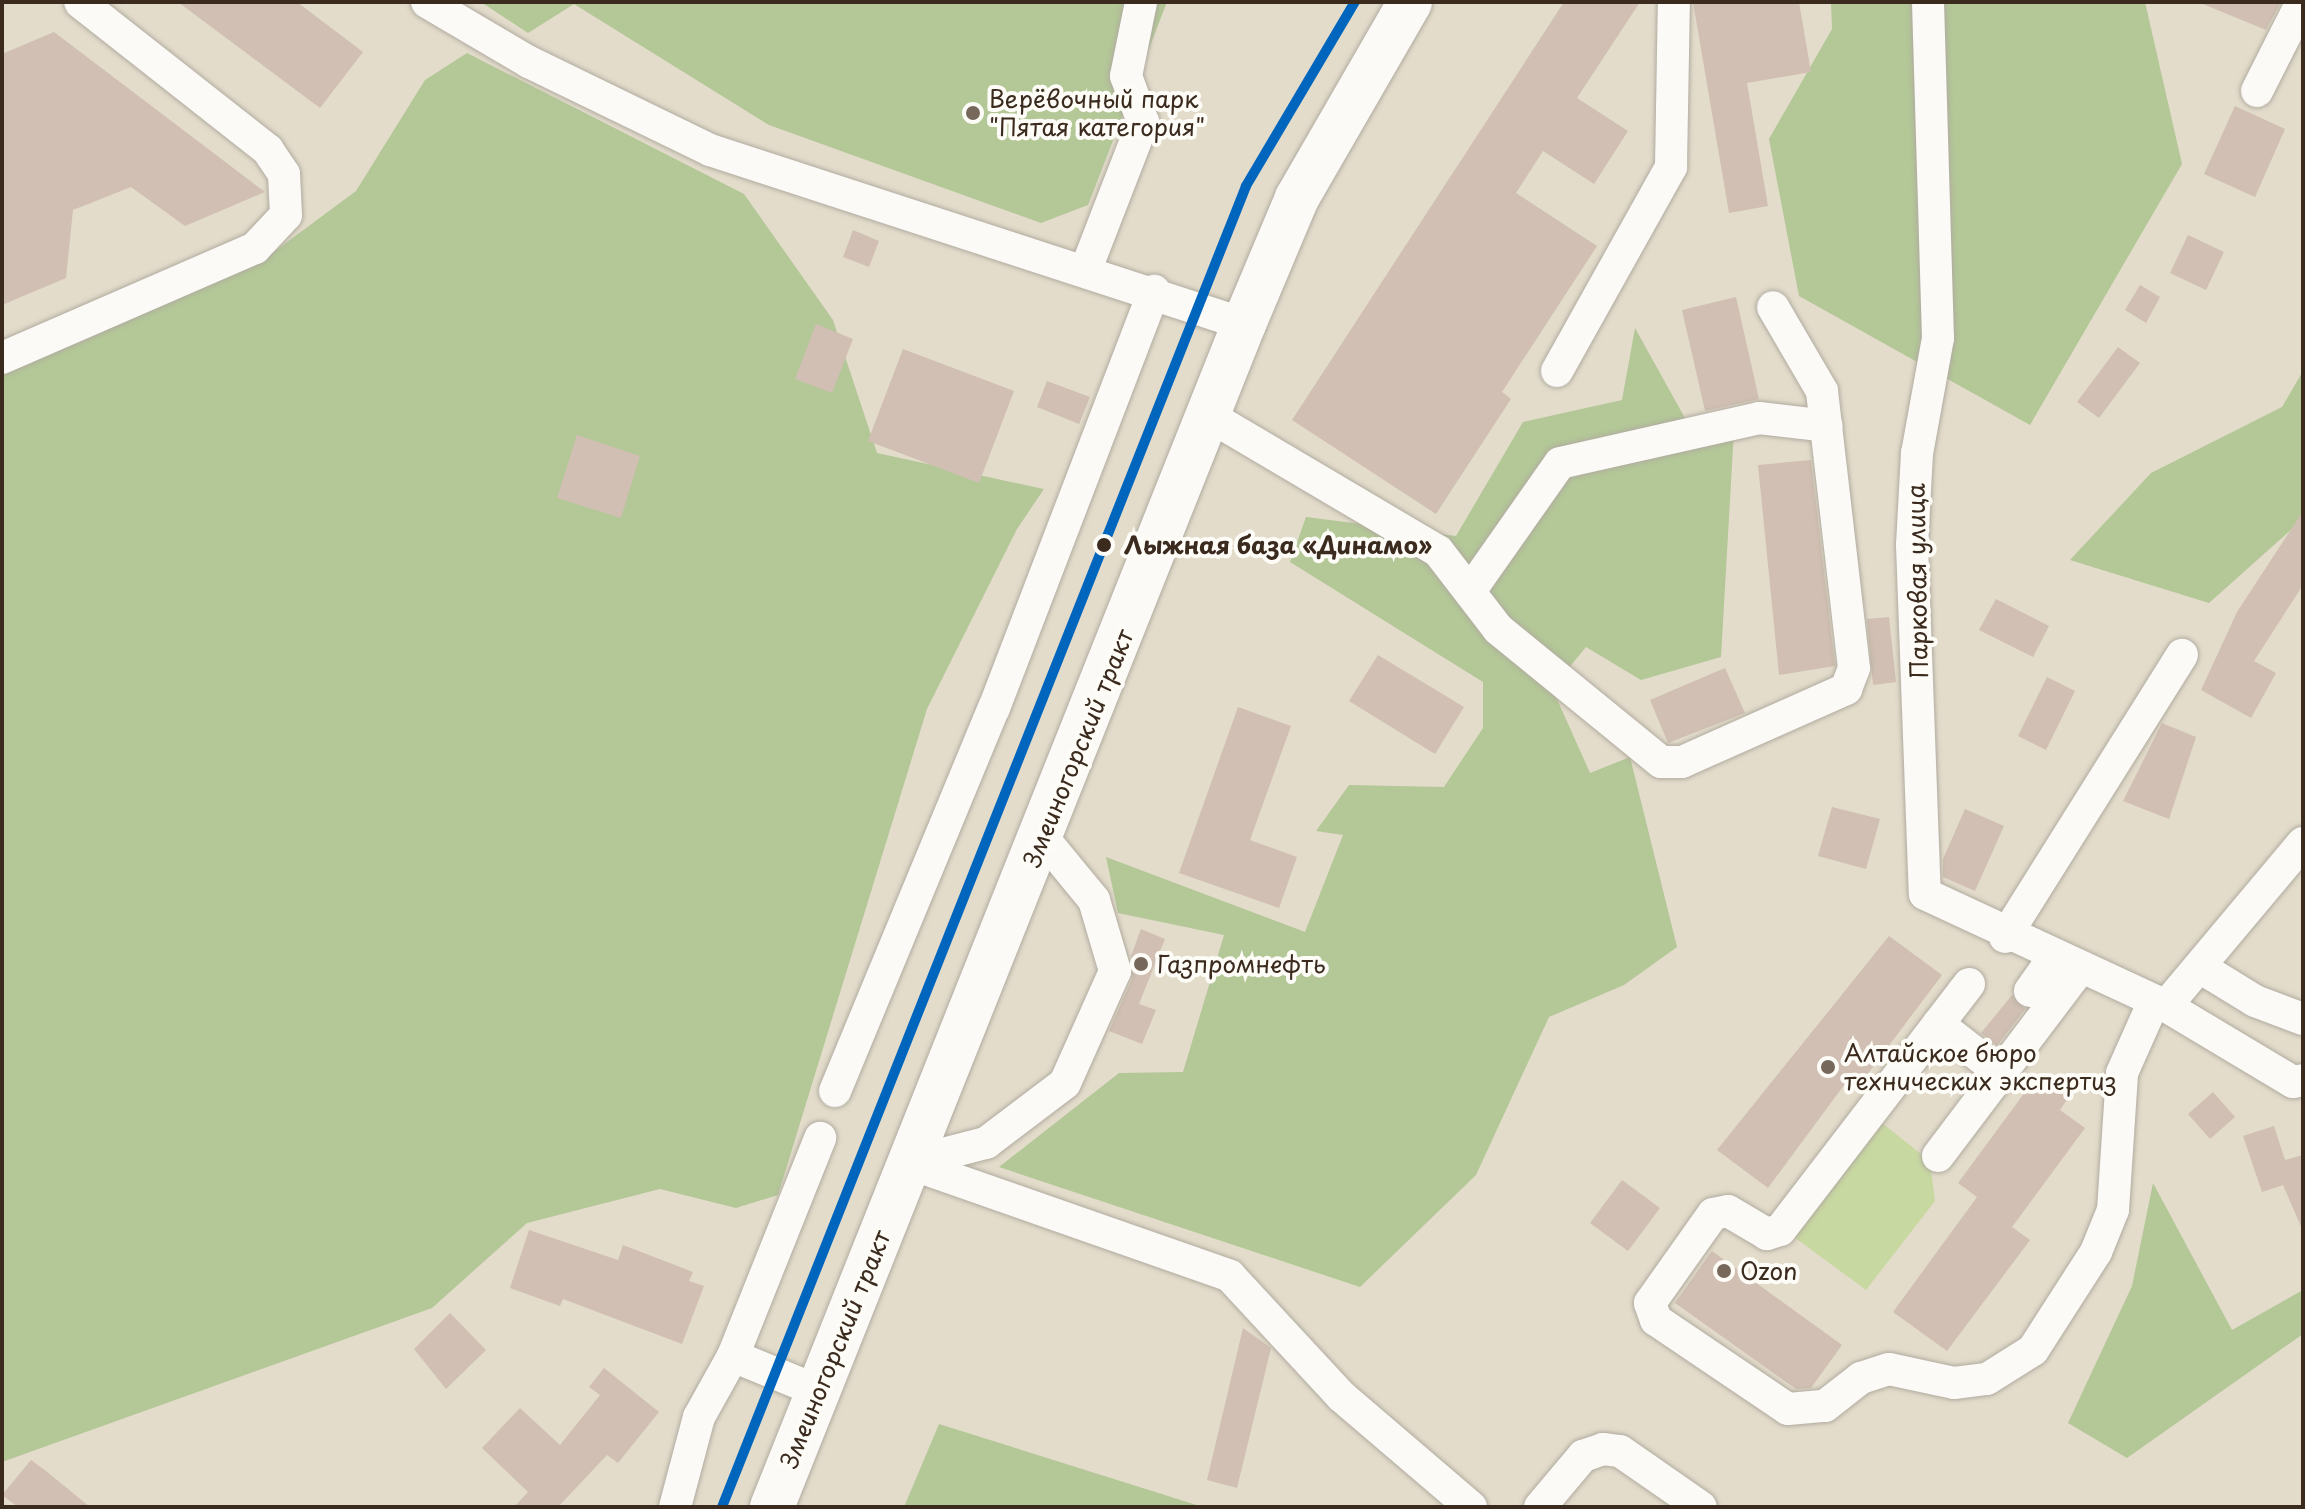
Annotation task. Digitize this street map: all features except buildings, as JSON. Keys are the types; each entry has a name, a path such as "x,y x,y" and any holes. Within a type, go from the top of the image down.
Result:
{"highway":[{"name":"Змеиногорский тракт","path":"772,1507 908,1163 1043,838 1206,414 1297,198 1410,2"}],"street":[{"path":"2,358 255,248 286,215 284,174 268,150 80,2"},
{"path":"427,2 529,62 710,150 1154,291 1244,324"},
{"path":"1086,269 1143,122 1126,76 1141,2"},
{"path":"1557,371 1671,167 1674,2"},
{"name":"Парковая улица","path":"1928,2 1938,338 1917,453 1912,545 1925,894 1939,907 2160,1003 2293,1082 2303,1080"},
{"path":"2257,91 2302,2"},
{"path":"835,1091 994,708 1154,291"},
{"path":"1206,414 1438,551 1498,629 1661,762 1682,762 1846,689 1855,642 1822,391 1773,307"},
{"path":"1470,591 1560,463 1759,418 1827,426"},
{"path":"2005,937 2182,655"},
{"path":"908,1163 986,1143 1065,1083 1115,971 1094,900 1043,838"},
{"path":"1969,984 1780,1230 1767,1234 1728,1211 1713,1214 1650,1303 1656,1320 1788,1409 1825,1406 1881,1371 1954,1383 1987,1379 2033,1350 2096,1252 2113,1210 2122,1073 2160,1003 2203,969 2303,843"},
{"path":"2030,991 2067,963"},
{"path":"1938,1156 2001,1073 2067,963"},
{"path":"2203,969 2255,1001 2303,1019"},
{"path":"1938,1024 2001,1073"},
{"path":"675,1507 699,1417 733,1356 820,1138"},
{"path":"908,1163 1230,1276 1341,1396 1471,1507"},
{"path":"733,1356 818,1391"},
{"path":"1540,1507 1583,1456 1603,1449 1620,1451 1699,1506"}],"green space":[{"path":"481,2 1167,2 1088,205 1041,223 769,125 574,4 528,33"},
{"path":"1831,2 2145,2 2182,164 2030,425 1799,296 1769,139 1832,29"},
{"path":"467,53 744,194 833,320 877,453 1044,489 1017,529 927,709 778,1195 736,1208 660,1189 527,1223 432,1308 2,1462 2,369 275,251 356,191 425,80"},
{"path":"1635,328 1701,447 1734,430 1721,657 1641,680 1586,647 1552,688 1590,773 1630,757 1677,947 1624,985 1549,1017 1476,1175 1360,1287 999,1167 1119,1073 1183,1072 1224,935 1118,913 1106,857 1305,932 1343,835 1316,831 1349,785 1444,787 1483,728 1483,682 1290,562 1306,517 1456,536 1523,422 1622,400"},
{"path":"2303,371 2303,519 2209,603 2070,560 2151,473 2282,407"},
{"path":"1882,1123 1930,1161 1935,1201 1866,1290 1794,1237 1873,1125"},
{"path":"2153,1183 2232,1330 2303,1290 2303,1334 2127,1458 2068,1423 2132,1286"},
{"path":"939,1424 1203,1507 904,1507"}],"transit line":[{"path":"722,1507 1246,186 1355,2"}],"place":[{"name":"Верёвочный парк \"Пятая категория\"","path":"973,113"},
{"name":"Лыжная база «Динамо»","path":"1104,545"},
{"name":"Газпромнефть","path":"1141,964"},
{"name":"Алтайское бюро технических экспертиз","path":"1828,1067"},
{"name":"Ozon","path":"1724,1271"}]}
